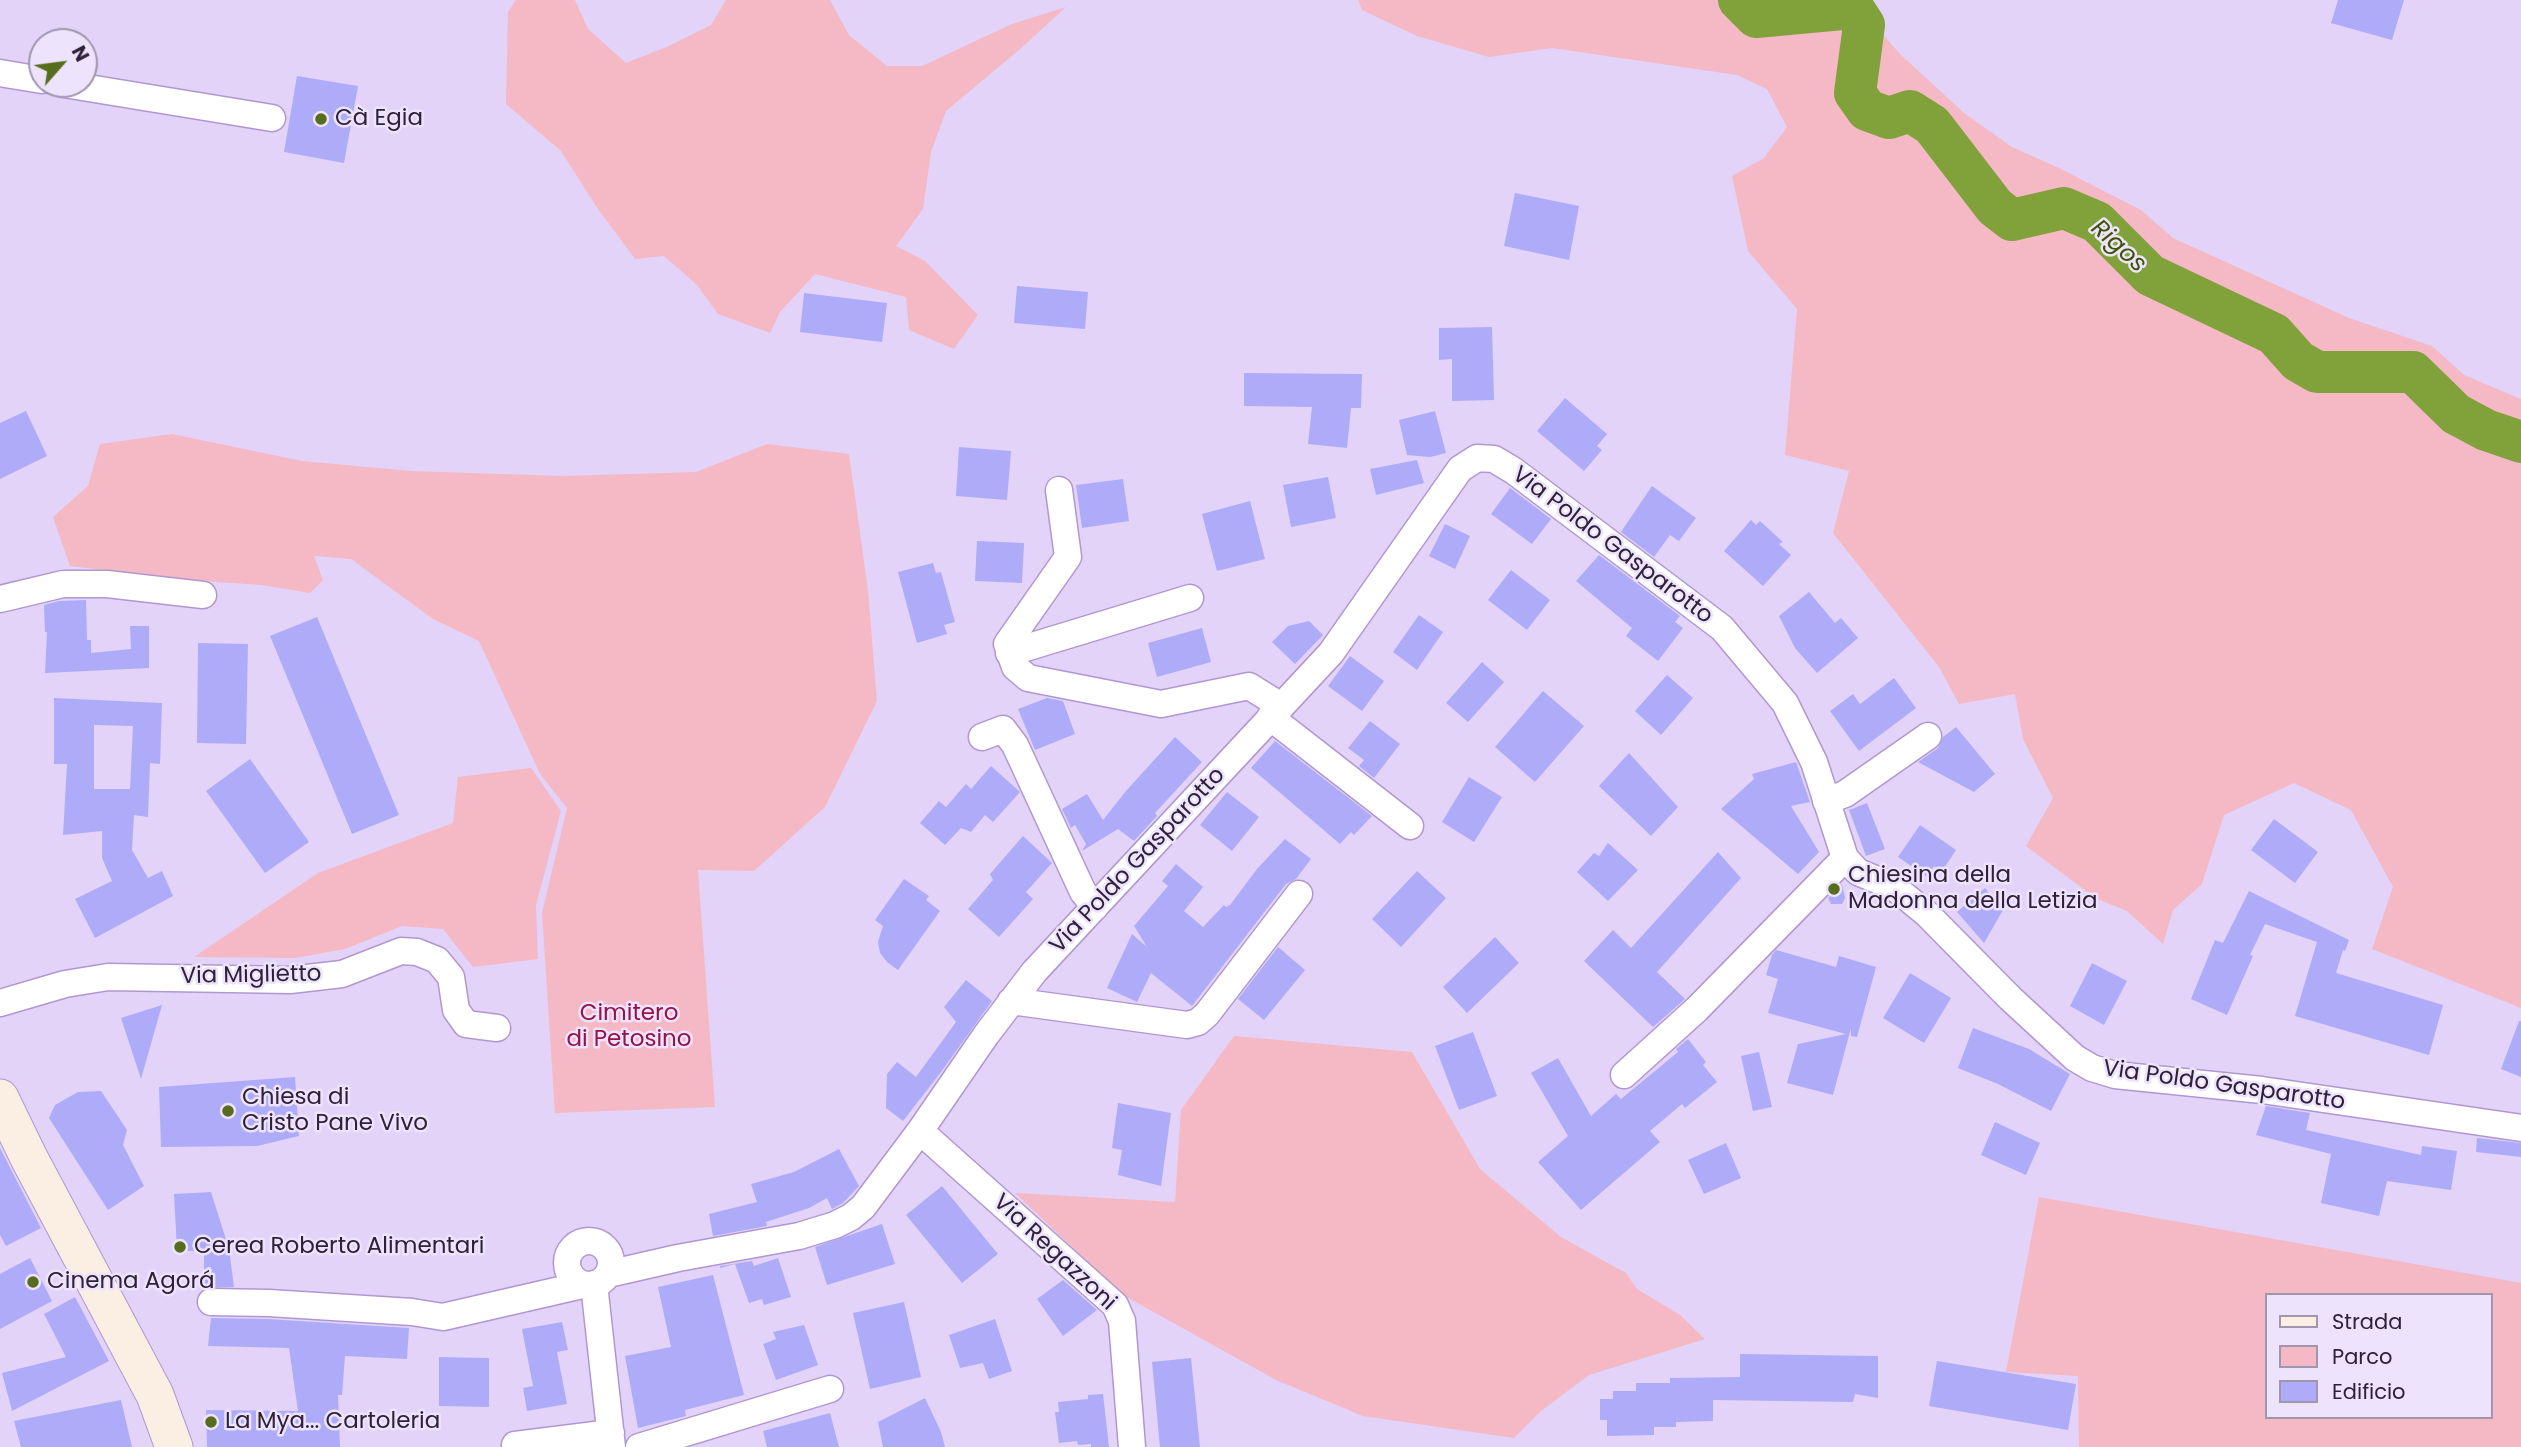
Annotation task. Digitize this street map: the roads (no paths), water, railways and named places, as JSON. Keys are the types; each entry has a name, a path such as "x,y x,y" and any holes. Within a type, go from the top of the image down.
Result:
{"street":[{"path":"0,73 28,78"},
{"path":"98,90 272,118"},
{"name":"Via Poldo Gasparotto","path":"212,1302 412,1312 443,1317 678,1258 799,1236 835,1225 850,1217 863,1207 1034,972 1331,653 1460,469 1477,458 1494,459 1514,471 1722,628 1784,702 1814,762 1845,858 1858,872 1894,887 1927,914 2010,998 2076,1058 2092,1068 2115,1075 2262,1090 2521,1128"},
{"path":"1059,490 1068,558 1007,644 1015,667 1028,678 1161,704 1249,686 1275,712 1410,826"},
{"path":"0,599 63,584 107,584 203,595"},
{"path":"1009,653 1190,598"},
{"path":"982,737 1003,729 1015,745 1083,892 1095,907"},
{"path":"1826,800 1845,794 1928,736"},
{"path":"1624,1075 1697,1009 1845,858"},
{"path":"1011,1001 1186,1025 1198,1022 1207,1014 1298,894"},
{"name":"Via Miglietto","path":"0,1003 65,984 108,977 290,980 342,974 401,951 417,951 437,960 451,977 456,1010 466,1024 496,1028"},
{"path":"0,1098 155,1395 174,1447"},
{"name":"Via Regazzoni","path":"920,1130 1115,1305 1122,1321 1132,1447"},
{"path":"515,1445 612,1440 595,1281 611,1260 604,1247 590,1241 583,1242 571,1250 568,1270 572,1277 595,1281"},
{"name":"Via Poldo Gasparotto","path":"604,1247 678,1258"},
{"path":"639,1447 830,1390"}],"waterway":[{"name":"Rigos","path":"1739,0 1756,17 1853,8 1864,25 1855,93 1867,110 1889,118 1910,111 1932,125 1995,207 2012,220 2064,208 2097,222 2150,275 2274,334 2298,361 2317,372 2413,372 2456,414 2486,430 2521,442"}],"place":[{"name":"Cà Egia","path":"321,119"},
{"name":"Chiesina della Madonna della Letizia","path":"1834,889"},
{"name":"Chiesa di Cristo Pane Vivo","path":"228,1111"},
{"name":"Cerea Roberto Alimentari","path":"180,1247"},
{"name":"Cinema Agorá","path":"33,1282"},
{"name":"La Mya... Cartoleria","path":"211,1422"}],"park label":[{"name":"Cimitero di Petosino","path":"629,1027"}]}
